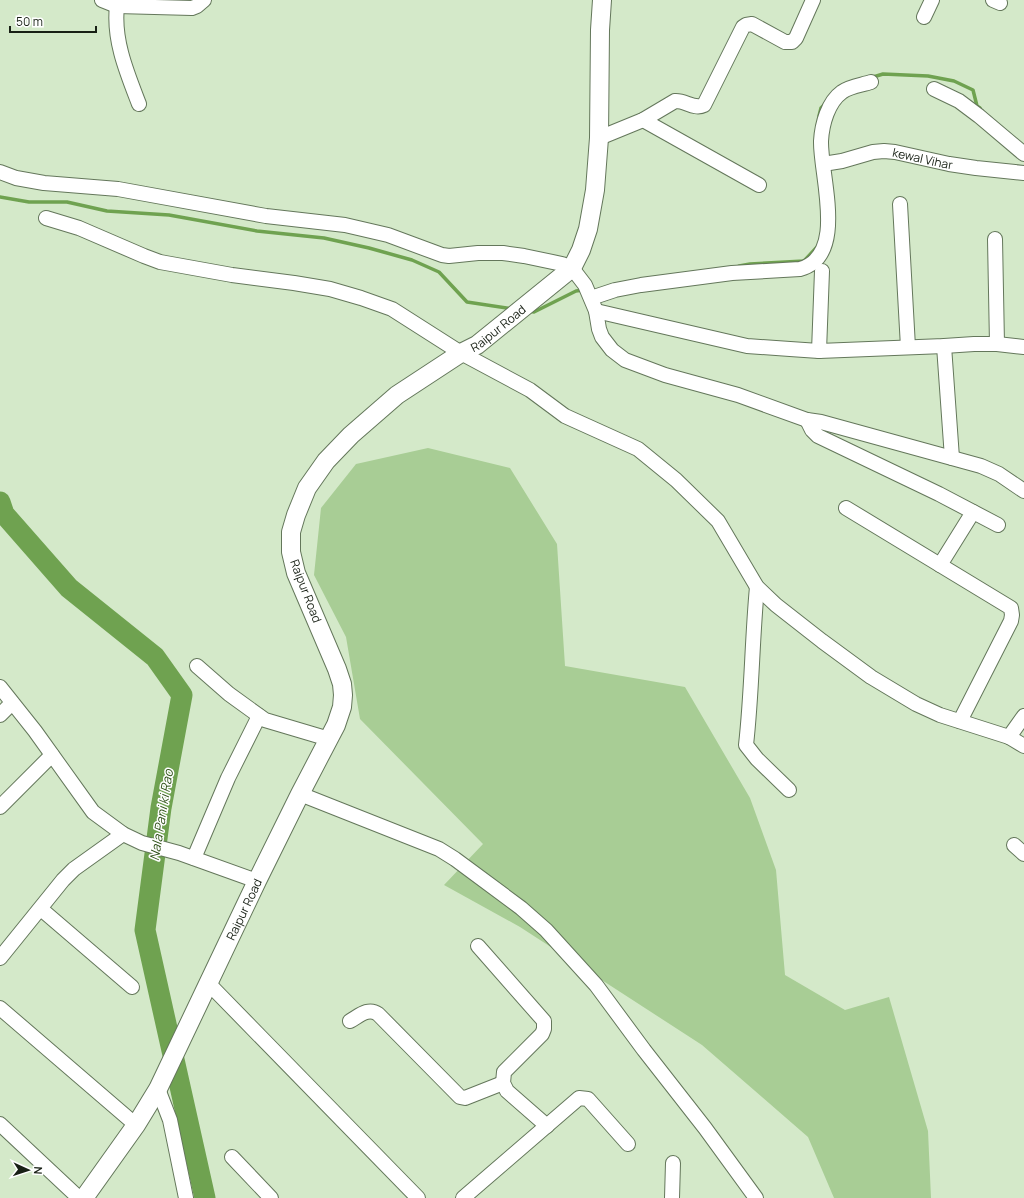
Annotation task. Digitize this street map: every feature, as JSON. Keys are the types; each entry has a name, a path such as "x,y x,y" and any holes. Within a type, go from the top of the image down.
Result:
{"main road":[{"name":"Raipur Road","path":"84,1198 136,1125 160,1085 257,881 336,724 342,707 342,684 296,573 291,552 291,532 296,514 308,488 326,462 350,435 397,395 461,353 477,345 572,268 582,250 588,229 595,190 599,138 600,30 602,0"}],"street":[{"path":"102,0 117,6 192,8 204,0"},
{"path":"599,138 643,120 675,101 696,107 704,105 743,27 752,24 785,42 792,42 796,38 813,0"},
{"path":"924,17 932,0"},
{"path":"117,6 117,34 128,77 139,104"},
{"path":"588,291 614,290 732,273 800,269 813,263 824,245 828,230 828,206 821,141 822,132 830,106 844,91 855,86 871,82"},
{"path":"934,89 959,101 980,116 1024,154"},
{"path":"643,120 759,185"},
{"name":"kewal Vihar","path":"823,164 842,161 873,152 884,151 976,168 1024,173"},
{"path":"0,172 16,178 44,183 118,189 266,216 345,225 388,235 442,255 449,256 502,253 551,261 572,268 580,276 596,311 599,330 602,336 612,350 625,360 665,375 738,396 807,420 821,422 990,470 1024,491"},
{"path":"900,204 908,347"},
{"path":"46,218 79,228 160,262 232,275 330,289 392,309 461,353 530,390 565,416 638,449 676,480 718,521 757,587 776,605 871,677 916,704 940,715 1010,737 1024,746"},
{"path":"994,239 997,344"},
{"path":"819,350 822,271"},
{"path":"596,311 747,346 819,350 997,344 1024,347"},
{"path":"944,346 952,458"},
{"path":"807,420 818,436 998,525"},
{"path":"846,508 1008,605 1012,611 1011,621 960,721"},
{"path":"940,565 973,512"},
{"path":"757,587 753,624 750,708 746,745 757,759 789,790"},
{"path":"197,666 229,694 259,716 270,722 328,739"},
{"path":"0,687 93,812 123,834 142,843 179,853 257,881"},
{"path":"0,715 12,703"},
{"path":"194,858 228,778 259,716"},
{"path":"1010,737 1024,716"},
{"path":"0,807 52,756"},
{"path":"300,794 439,849 522,908 546,930 596,985 644,1050 705,1128 756,1198"},
{"path":"0,958 63,880 74,869 123,834"},
{"path":"41,909 132,986"},
{"path":"478,946 544,1021 542,1034 504,1072 503,1083 506,1092 547,1126"},
{"path":"209,984 418,1198"},
{"path":"0,1008 136,1125"},
{"path":"350,1021 366,1012 373,1011 378,1014 460,1097 465,1098 503,1083"},
{"path":"160,1085 170,1120 186,1198"},
{"path":"463,1198 579,1098 588,1098 628,1144"},
{"path":"0,1124 79,1198"},
{"path":"232,1157 271,1198"},
{"path":"672,1198 673,1163"}],"green space":[{"path":"428,448 510,468 557,544 565,666 685,687 750,798 776,870 785,975 845,1010 889,997 928,1131 931,1198 834,1198 808,1137 702,1045 520,927 444,885 483,844 360,719 346,637 314,575 321,508 356,464"}],"waterway":[{"path":"870,78 883,74 928,76 954,81 973,90 977,106 980,108"},
{"path":"819,116 821,108 826,103"},
{"path":"0,197 29,202 67,202 107,211 169,215 257,231 324,238 369,248 412,260 439,272 467,302 513,309"},
{"path":"739,266 804,261 817,247"},
{"path":"529,311 534,312 576,291 583,290"},
{"name":"Nala Pani ki Rao","path":"0,502 4,514 69,588 155,657 182,695 161,808 145,930 205,1198"}]}
